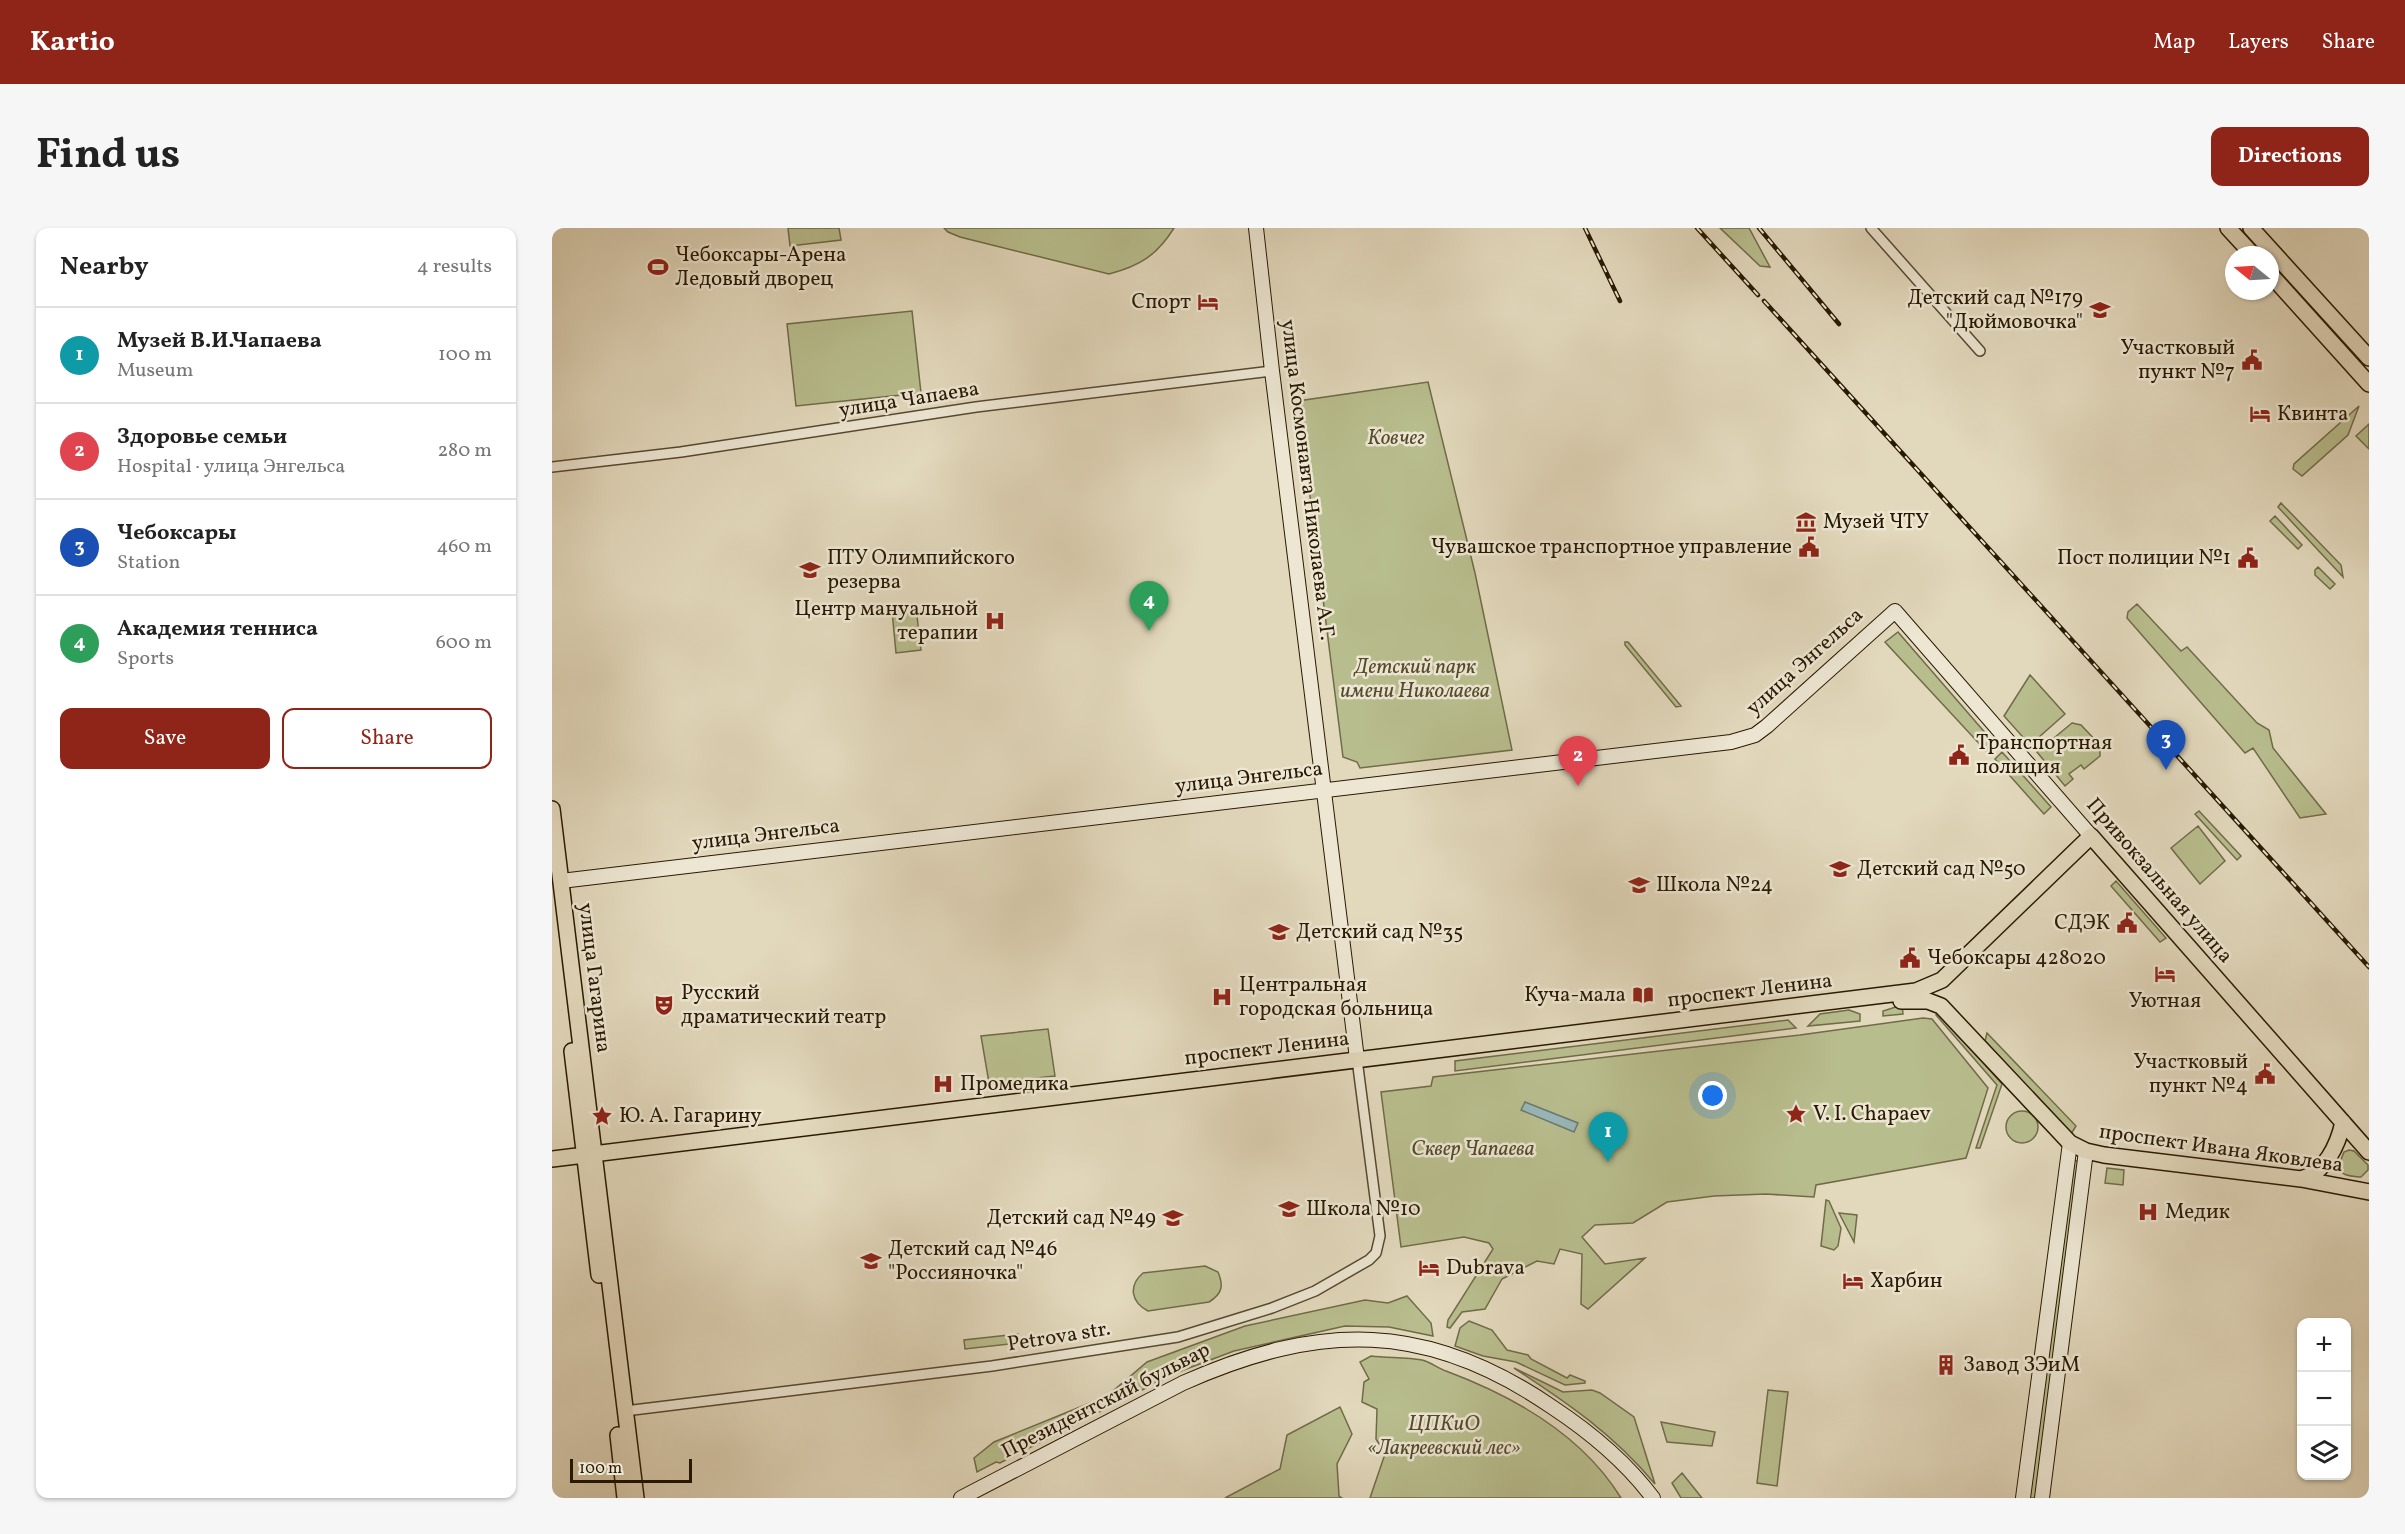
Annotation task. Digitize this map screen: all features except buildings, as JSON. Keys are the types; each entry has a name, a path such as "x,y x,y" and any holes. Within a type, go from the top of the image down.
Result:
{"main road":[{"path":"2229,228 2245,246"},
{"path":"2251,228 2369,358"},
{"path":"2279,284 2368,380"},
{"name":"улица Гагарина","path":"552,809 555,882 620,1412 625,1498"},
{"name":"проспект Ленина","path":"552,1158 590,1157 1358,1063 1908,992 1942,980 2091,836"},
{"name":"Привокзальная улица","path":"2091,836 2369,1152"},
{"path":"1942,980 1938,992 1941,1006 2070,1143"},
{"name":"проспект Ленина","path":"1358,1063 1902,1001 1928,1000 1941,1006"},
{"path":"2301,1179 2314,1175 2326,1162 2337,1141 2343,1122"},
{"name":"проспект Ивана Яковлева","path":"2070,1143 2086,1151 2301,1179 2361,1190"},
{"name":"проспект Ленина","path":"552,1166 590,1157"},
{"path":"2361,1190 2369,1181"},
{"name":"улица Гагарина","path":"620,1412 636,1498"}],"street":[{"name":"улица Космонавта Николаева А.Г.","path":"1256,228 1368,1148"},
{"path":"1871,228 1980,351"},
{"name":"улица Чапаева","path":"552,467 692,450 976,407 1272,371"},
{"name":"улица Энгельса","path":"555,882 1746,739 1767,726 1894,611"},
{"name":"Привокзальная улица","path":"1894,611 2091,836"},
{"path":"2023,1498 2070,1143"},
{"name":"Petrova str.","path":"620,1412 982,1367 1132,1344 1178,1336 1272,1308 1315,1291 1351,1272 1376,1253 1380,1236 1368,1148"},
{"path":"2042,1498 2086,1151"},
{"name":"Президентский бульвар","path":"961,1498 1219,1367 1290,1347 1361,1339 1396,1340 1437,1350 1503,1375 1574,1421 1627,1467 1653,1498"},
{"name":"Президентский бульвар","path":"978,1498 1207,1380 1250,1365 1296,1354 1373,1347 1411,1351 1451,1363 1514,1391 1540,1407 1587,1443 1612,1465 1642,1498"},
{"path":"2039,1377 2057,1379"}],"green space":[{"path":"788,228 839,228 841,240 790,246"},
{"path":"944,228 1174,228 1147,258 1109,274 960,237"},
{"path":"1720,228 1749,228 1770,267 1760,266"},
{"path":"2279,266 2362,358 2360,362 2279,272"},
{"path":"912,311 921,393 796,406 787,324"},
{"name":"Детский парк имени Николаева","path":"1428,382 1475,573 1512,750 1360,768 1357,762 1343,757 1298,401"},
{"path":"2359,406 2348,435 2302,476 2293,469 2294,464"},
{"path":"2369,424 2369,449 2356,436"},
{"path":"2281,503 2341,565 2343,577 2278,507"},
{"path":"2275,516 2302,545 2298,549 2270,521"},
{"path":"2318,567 2335,584 2330,589 2315,575"},
{"path":"2137,604 2181,651 2187,647 2257,723 2269,730 2273,748 2326,814 2300,818 2253,748 2245,753 2127,618 2128,612"},
{"path":"916,608 921,650 896,653 892,611"},
{"path":"1898,632 1994,743 1986,751 1885,642"},
{"path":"1625,642 1628,642 1681,706 1676,707 1625,645"},
{"path":"2030,675 2065,714 2030,745 2004,716"},
{"path":"2072,723 2081,725 2100,745 2100,756 2084,769 2081,765 2069,774 2073,779 2065,786 2037,752"},
{"path":"2002,752 2051,807 2044,814 1995,759"},
{"path":"2199,811 2241,856 2237,860 2195,814"},
{"path":"2198,826 2225,861 2200,884 2171,848"},
{"path":"2116,881 2166,938 2160,942 2111,886"},
{"path":"1902,1005 1903,1014 1883,1016 1883,1011"},
{"path":"1849,1010 1860,1014 1860,1021 1808,1026 1820,1014"},
{"path":"1939,1013 2002,1084 1980,1148 1976,1148 1997,1085 1936,1015"},
{"name":"Сквер Чапаева","path":"1923,1018 1932,1019 1988,1088 1966,1158 1816,1185 1814,1197 1766,1194 1714,1196 1667,1202 1633,1223 1595,1225 1582,1237 1605,1264 1645,1258 1588,1309 1581,1304 1582,1254 1560,1249 1554,1264 1537,1261 1502,1279 1485,1309 1462,1312 1450,1328 1447,1327 1448,1320 1493,1249 1489,1243 1464,1237 1401,1247 1381,1092 1431,1086 1433,1077 1800,1035"},
{"path":"1788,1020 1796,1028 1455,1071 1455,1061"},
{"path":"1048,1029 1055,1076 989,1083 981,1036"},
{"path":"1987,1033 2076,1126 2071,1134 1985,1041"},
{"path":"2022,1111 2033,1116 2038,1127 2033,1138 2022,1143 2011,1138 2006,1127 2011,1116"},
{"path":"2354,1151 2368,1165 2368,1170 2361,1177 2345,1174 2338,1167 2344,1152"},
{"path":"2073,1160 2081,1162 2039,1498 2027,1498"},
{"path":"2107,1168 2124,1170 2123,1185 2105,1183"},
{"path":"1826,1200 1829,1201 1841,1228 1838,1246 1834,1250 1821,1246"},
{"path":"1839,1213 1857,1215 1854,1242"},
{"path":"1205,1266 1218,1272 1221,1281 1219,1293 1209,1302 1148,1311 1135,1298 1135,1283 1143,1273"},
{"path":"1407,1296 1431,1323 1433,1336 1389,1327 1345,1326 1234,1351 1173,1374 1000,1463 996,1462 977,1472 974,1458 994,1442 1107,1396 1147,1362 1245,1326 1365,1300 1388,1303"},
{"path":"1469,1321 1492,1330 1507,1350 1528,1355 1531,1359 1567,1378 1570,1375 1585,1383 1565,1385 1516,1362 1483,1356 1455,1346 1460,1328"},
{"path":"1018,1334 1019,1343 965,1349 964,1340"},
{"name":"ЦПКиО «Лакреевский лес»","path":"1371,1356 1425,1361 1521,1406 1567,1437 1605,1476 1621,1498 1370,1498 1385,1454 1376,1439 1377,1409 1362,1402 1364,1382 1369,1379 1360,1362"},
{"path":"1514,1368 1563,1392 1592,1390 1600,1393 1634,1417 1655,1484 1623,1450 1589,1420"},
{"path":"1768,1390 1788,1392 1777,1486 1757,1483"},
{"path":"1340,1407 1352,1434 1337,1464 1339,1496 1342,1498 1225,1498 1280,1469 1287,1435"},
{"path":"1661,1422 1715,1432 1712,1446 1667,1442"},
{"path":"1682,1473 1702,1498 1681,1498 1672,1483"}],"water":[{"path":"1525,1102 1578,1123 1574,1132 1521,1110"}],"railway":[{"path":"1585,228 1620,301"},
{"path":"1697,228 1758,295"},
{"path":"1759,228 1839,324"},
{"path":"1764,301 2369,967"}],"place":[{"name":"Чебоксары-Арена Ледовый дворец","path":"658,267"},
{"name":"Спорт","path":"1208,302"},
{"name":"Детский сад №179 \"Дюймовочка\"","path":"2100,310"},
{"name":"Участковый пункт №7","path":"2252,360"},
{"name":"Квинта","path":"2260,414"},
{"name":"Музей ЧТУ","path":"1806,522"},
{"name":"Чувашское транспортное управление","path":"1809,547"},
{"name":"Пост полиции №1","path":"2248,558"},
{"name":"ПТУ Олимпийского резерва","path":"810,570"},
{"name":"Центр мануальной терапии","path":"995,621"},
{"name":"Академия тенниса","path":"1149,631"},
{"name":"Транспортная полиция","path":"1959,755"},
{"name":"Чебоксары","path":"2166,770"},
{"name":"Здоровье семьи","path":"1578,786"},
{"name":"Детский сад №50","path":"1840,869"},
{"name":"Школа №24","path":"1639,885"},
{"name":"СДЭК","path":"2127,923"},
{"name":"Детский сад №35","path":"1279,932"},
{"name":"Чебоксары 428020","path":"1910,958"},
{"name":"Уютная","path":"2165,974"},
{"name":"Куча-мала","path":"1643,995"},
{"name":"Центральная городская больница","path":"1222,997"},
{"name":"Русский драматический театр","path":"664,1005"},
{"name":"Участковый пункт №4","path":"2265,1074"},
{"name":"Промедика","path":"943,1084"},
{"name":"V. I. Chapaev","path":"1796,1114"},
{"name":"Ю. А. Гагарину","path":"602,1116"},
{"name":"Музей В.И.Чапаева","path":"1608,1162"},
{"name":"Школа №10","path":"1289,1209"},
{"name":"Медик","path":"2148,1212"},
{"name":"Детский сад №49","path":"1173,1218"},
{"name":"Детский сад №46 \"Россияночка\"","path":"871,1261"},
{"name":"Dubrava","path":"1429,1268"},
{"name":"Харбин","path":"1853,1281"},
{"name":"Завод ЗЭиМ","path":"1946,1365"}],"park label":[{"name":"Ковчег","path":"1396,438"}]}
